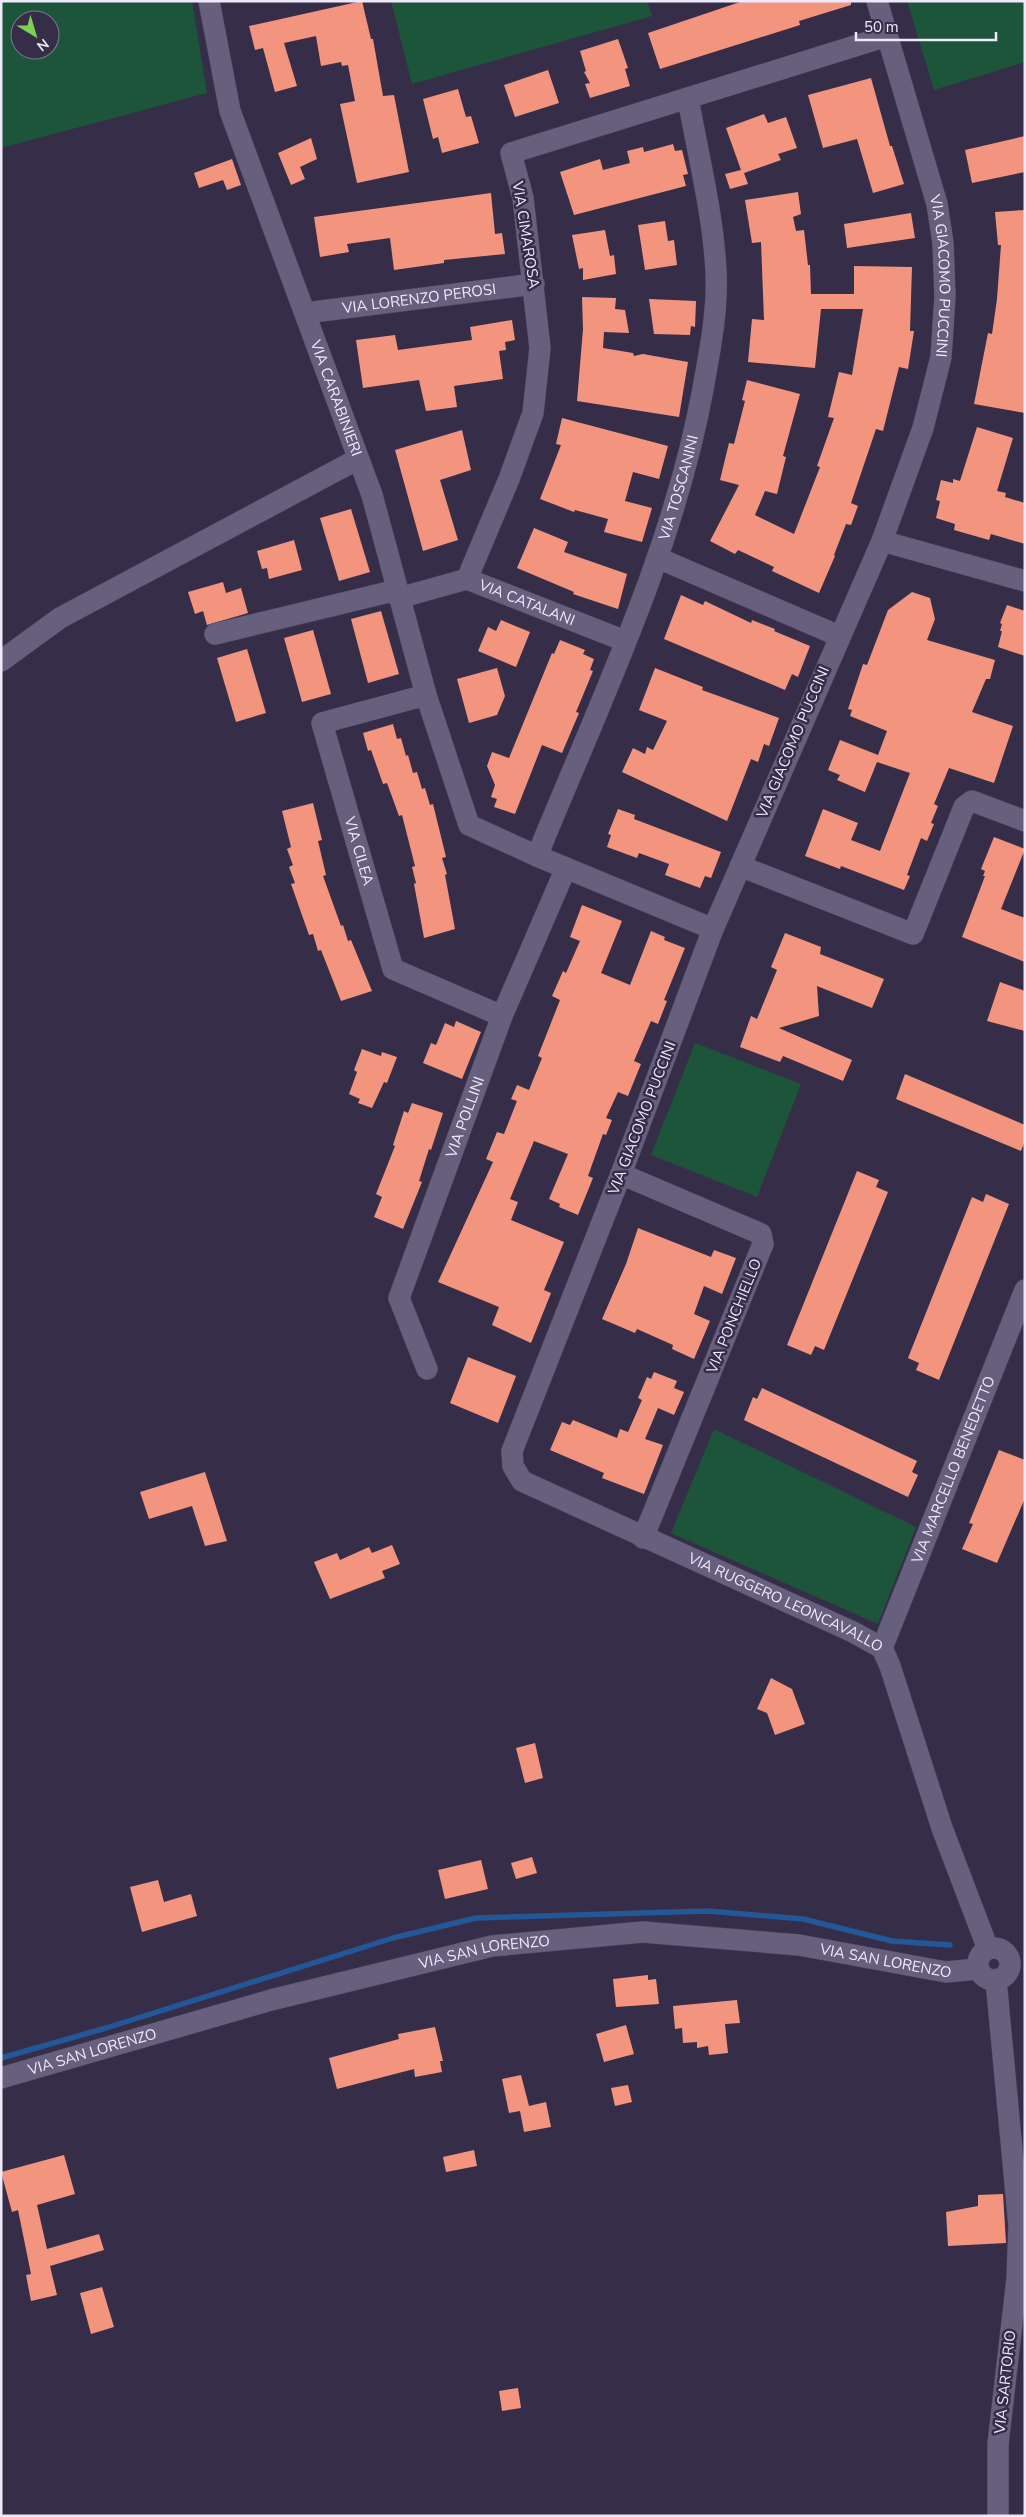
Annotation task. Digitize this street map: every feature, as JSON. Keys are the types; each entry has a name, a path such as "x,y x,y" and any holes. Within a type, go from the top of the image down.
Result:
{"street":[{"name":"VIA CARABINIERI","path":"1,661 60,618 358,459 230,111 209,1"},
{"name":"VIA GIACOMO PUCCINI","path":"513,1466 512,1451 622,1174 713,929 882,541 923,428 941,357 944,296 943,243 937,204 877,1"},
{"name":"VIA CIMAROSA","path":"467,579 509,479 533,413 540,348 524,198 511,153 887,36"},
{"name":"VIA TOSCANINI","path":"537,856 658,558 696,427 710,353 716,306 716,271 711,223 688,98"},
{"name":"VIA LORENZO PEROSI","path":"305,313 534,284"},
{"path":"358,459 372,496 426,695 469,825 537,856 713,929"},
{"path":"882,541 1025,581"},
{"path":"658,558 839,636"},
{"name":"VIA CATALANI","path":"398,594 467,579 625,641"},
{"path":"214,634 398,594"},
{"name":"VIA CILEA","path":"426,695 322,723 394,969 502,1016"},
{"path":"740,866 913,934 964,807 972,801 1025,821"},
{"name":"VIA POLLINI","path":"428,1369 399,1298 502,1016 566,868"},
{"name":"VIA PONCHIELLO","path":"622,1174 761,1234 763,1244 643,1538"},
{"name":"VIA MARCELLO BENEDETTO","path":"882,1648 1025,1290"},
{"name":"VIA RUGGERO LEONCAVALLO","path":"513,1466 522,1481 643,1538 853,1632 882,1648 890,1666 942,1828 988,1949"},
{"name":"VIA SAN LORENZO","path":"1,2078 271,2000 492,1946 642,1932 799,1945 946,1972 978,1969"},
{"path":"999,1948 1017,1956 1008,1973 996,1980 985,1978 978,1969 978,1960 988,1949 999,1948"},
{"name":"VIA SARTORIO","path":"996,1980 1019,2226 1017,2279 998,2444 998,2516"}],"green space":[{"path":"1,1 192,1 207,93 1,148"},
{"path":"391,1 647,1 652,16 412,84"},
{"path":"907,1 1025,1 1025,62 934,90"},
{"path":"695,1043 801,1084 757,1197 651,1155"},
{"path":"714,1429 916,1527 878,1624 671,1533"}],"building":[{"path":"362,1 371,39 373,39 383,96 394,95 409,172 357,183 340,104 355,101 348,65 342,66 341,62 321,66 316,36 284,43 297,86 275,92 263,48 255,50 249,26"},
{"path":"743,1 851,1 851,5 799,21 800,25 660,69 648,33"},
{"path":"618,39 628,68 625,69 630,86 590,98 585,84 590,83 584,72 586,71 580,51"},
{"path":"548,70 559,103 515,117 504,85"},
{"path":"871,78 890,146 892,146 904,184 873,193 857,139 823,148 808,95"},
{"path":"458,89 466,117 471,116 479,143 442,153 438,137 433,139 423,99"},
{"path":"764,114 768,123 786,117 797,148 778,154 781,160 744,173 748,184 730,189 725,174 741,170 726,128"},
{"path":"1025,136 1025,172 972,183 965,150"},
{"path":"311,138 317,159 300,167 305,179 291,185 278,153"},
{"path":"673,144 675,151 682,150 688,174 683,175 686,186 574,215 560,172 600,159 603,170 630,163 627,151 643,147 644,152"},
{"path":"232,159 241,185 227,190 223,180 199,188 194,173"},
{"path":"798,192 801,214 793,217 796,231 804,230 808,265 810,265 811,294 854,294 854,266 912,267 910,331 914,331 908,369 899,367 883,431 876,429 851,503 858,506 851,525 846,524 819,593 772,571 774,567 738,550 735,554 710,541 739,485 720,480 729,443 734,444 745,401 742,400 747,380 800,394 783,456 786,457 777,494 765,491 755,515 794,534 820,467 817,466 834,418 828,417 839,372 852,375 863,309 821,309 815,368 748,362 752,319 764,320 761,242 752,243 745,200"},
{"path":"491,193 495,234 502,233 505,254 444,260 444,263 394,270 390,238 347,244 349,252 320,257 314,217"},
{"path":"1025,210 1025,413 974,404 988,333 992,334 997,299 1001,245 998,245 995,212"},
{"path":"911,213 915,238 847,248 844,224"},
{"path":"665,221 668,241 674,240 677,265 645,270 638,225"},
{"path":"605,230 610,256 614,255 616,274 583,280 583,268 579,269 572,235"},
{"path":"582,297 616,298 615,309 625,310 629,333 604,332 603,348 633,353 634,356 643,354 688,362 679,417 577,401 583,329"},
{"path":"649,299 696,301 695,327 691,326 690,335 654,334"},
{"path":"512,320 515,340 505,342 506,350 499,351 503,379 454,386 457,407 426,411 419,380 363,388 356,340 395,335 398,350 472,340 470,327"},
{"path":"562,418 668,446 659,479 633,472 625,501 652,508 642,542 604,532 608,519 575,510 574,512 540,499 561,445 556,444"},
{"path":"977,427 1013,438 997,491 1006,493 1005,497 1025,503 1025,544 991,534 989,540 954,530 955,524 936,518 940,501 936,500 941,480 953,483 953,479 960,481"},
{"path":"462,430 471,470 440,480 458,540 423,551 395,450"},
{"path":"351,509 370,572 339,581 320,518"},
{"path":"534,528 568,542 564,552 627,574 618,609 573,594 574,592 517,568"},
{"path":"294,540 302,570 269,579 267,568 262,569 257,551"},
{"path":"223,582 226,593 241,588 248,613 207,625 203,611 195,614 188,592"},
{"path":"912,592 930,598 935,619 927,640 995,660 990,679 986,679 972,712 1013,726 994,783 949,768 934,804 938,806 931,823 934,824 927,841 921,838 907,875 910,876 904,890 841,866 840,869 805,856 823,809 858,823 851,840 880,851 910,773 877,762 865,792 837,780 840,775 828,770 840,740 878,755 887,731 850,716 852,710 848,709 863,664 867,665 888,610"},
{"path":"681,595 703,605 705,601 751,623 752,620 810,646 798,677 792,674 785,690 664,639"},
{"path":"1007,605 1025,611 1025,656 998,647 1002,631 1000,631 1002,624 1000,623"},
{"path":"381,611 399,674 368,683 351,619"},
{"path":"501,620 530,632 516,667 478,651 488,627 496,631"},
{"path":"313,630 331,694 302,702 284,638"},
{"path":"560,640 585,650 583,654 594,659 590,670 593,671 576,712 579,713 562,753 542,745 515,814 494,807 497,799 491,797 495,785 487,766 492,752 509,758 552,653 554,654"},
{"path":"247,649 266,713 236,722 217,658"},
{"path":"497,668 505,696 497,715 469,723 457,679"},
{"path":"655,668 703,687 702,690 779,718 769,746 764,744 758,762 751,759 727,821 622,772 633,748 645,754 647,747 653,750 667,721 639,710"},
{"path":"393,724 397,739 401,738 406,756 408,755 413,773 417,772 422,789 425,788 430,805 433,804 446,857 442,858 447,874 445,875 455,929 424,938 414,884 416,883 412,867 415,866 402,815 399,816 387,783 383,784 371,750 368,751 363,733"},
{"path":"313,803 322,840 318,841 326,875 323,876 341,926 343,925 348,941 351,940 372,991 341,1001 321,950 318,951 313,934 309,935 291,884 295,883 289,867 293,865 287,849 291,847 282,811"},
{"path":"618,809 635,815 634,819 721,852 711,878 705,876 700,888 665,875 669,864 639,853 637,858 607,847 611,835 608,834"},
{"path":"994,837 1025,849 1001,909 1025,918 1025,962 962,937 985,876 983,876 985,871 981,869"},
{"path":"582,905 622,921 601,973 630,985 651,931 665,937 664,940 685,948 664,1000 667,1001 658,1024 651,1021 634,1061 641,1064 628,1096 618,1092 606,1118 612,1120 606,1135 603,1134 588,1176 593,1178 578,1215 559,1207 560,1204 549,1199 568,1154 534,1141 510,1199 518,1202 511,1220 564,1242 544,1290 551,1293 531,1343 492,1325 499,1307 438,1282 493,1162 486,1159 497,1132 504,1134 517,1101 511,1099 517,1085 529,1090 542,1058 538,1056 560,1000 552,996 563,971 566,973 580,941 570,937"},
{"path":"785,933 821,947 820,954 884,979 872,1008 817,986 819,1016 779,1028 852,1060 843,1081 783,1056 780,1062 740,1047 751,1016 757,1019 777,970 771,967"},
{"path":"1000,982 1025,991 1025,1031 987,1021"},
{"path":"456,1021 481,1032 462,1079 423,1063 431,1043 436,1045 445,1023 454,1027"},
{"path":"362,1049 381,1056 382,1052 397,1057 387,1083 384,1082 372,1108 358,1103 360,1099 349,1094 357,1072 354,1070"},
{"path":"905,1074 1025,1125 1025,1141 1021,1151 896,1099"},
{"path":"412,1103 443,1113 419,1181 422,1182 403,1229 374,1217 382,1197 376,1194 395,1146 393,1145 404,1111 408,1113"},
{"path":"857,1171 879,1180 876,1187 888,1192 824,1350 815,1346 811,1355 787,1345"},
{"path":"986,1194 1009,1204 939,1380 916,1370 919,1363 908,1358 972,1197 983,1202"},
{"path":"638,1228 711,1257 714,1250 736,1258 722,1294 704,1286 694,1314 710,1321 694,1359 672,1349 673,1345 637,1329 635,1333 602,1319 626,1264"},
{"path":"468,1357 516,1376 498,1423 450,1403"},
{"path":"654,1372 677,1381 674,1388 684,1392 674,1415 658,1408 645,1439 663,1445 644,1494 602,1478 604,1473 550,1450 562,1422 570,1425 573,1420 617,1438 620,1429 628,1432 642,1400 638,1398 647,1377 651,1379"},
{"path":"762,1388 917,1461 912,1472 918,1475 908,1497 744,1420 753,1397 757,1399"},
{"path":"999,1450 1025,1460 1025,1498 997,1563 962,1549 973,1524 969,1523"},
{"path":"205,1472 227,1541 205,1546 192,1506 149,1519 140,1492"},
{"path":"392,1545 400,1564 382,1571 385,1578 330,1599 314,1562 337,1553 340,1560 369,1547 372,1553"},
{"path":"771,1678 792,1689 805,1724 775,1735 767,1713 757,1709"},
{"path":"535,1743 543,1778 525,1783 516,1748"},
{"path":"532,1857 537,1873 516,1879 511,1863"},
{"path":"481,1860 488,1889 445,1899 438,1870"},
{"path":"158,1880 164,1902 191,1894 197,1916 142,1932 130,1887"},
{"path":"648,1975 648,1980 656,1979 659,2004 616,2007 613,1979"},
{"path":"737,2000 740,2023 725,2024 728,2053 709,2055 708,2046 697,2048 697,2042 683,2043 682,2028 675,2029 673,2006"},
{"path":"626,2025 634,2054 604,2062 596,2034"},
{"path":"435,2027 443,2061 440,2061 442,2072 415,2077 414,2069 337,2089 329,2058 399,2039 398,2034"},
{"path":"521,2075 529,2106 546,2102 551,2127 524,2132 520,2111 509,2113 502,2079"},
{"path":"628,2085 632,2102 615,2106 611,2088"},
{"path":"474,2150 477,2166 446,2172 443,2157"},
{"path":"64,2155 75,2194 37,2205 47,2249 99,2234 104,2250 50,2266 57,2295 31,2301 26,2275 31,2274 18,2210 12,2212 1,2172"},
{"path":"1003,2194 1006,2243 948,2246 946,2212 978,2206 978,2195"},
{"path":"102,2287 114,2327 91,2334 80,2293"},
{"path":"518,2388 521,2408 502,2411 499,2391"}],"waterway":[{"path":"1,2058 106,2028 393,1938 476,1918 708,1911 803,1919 892,1941 950,1945"}]}
